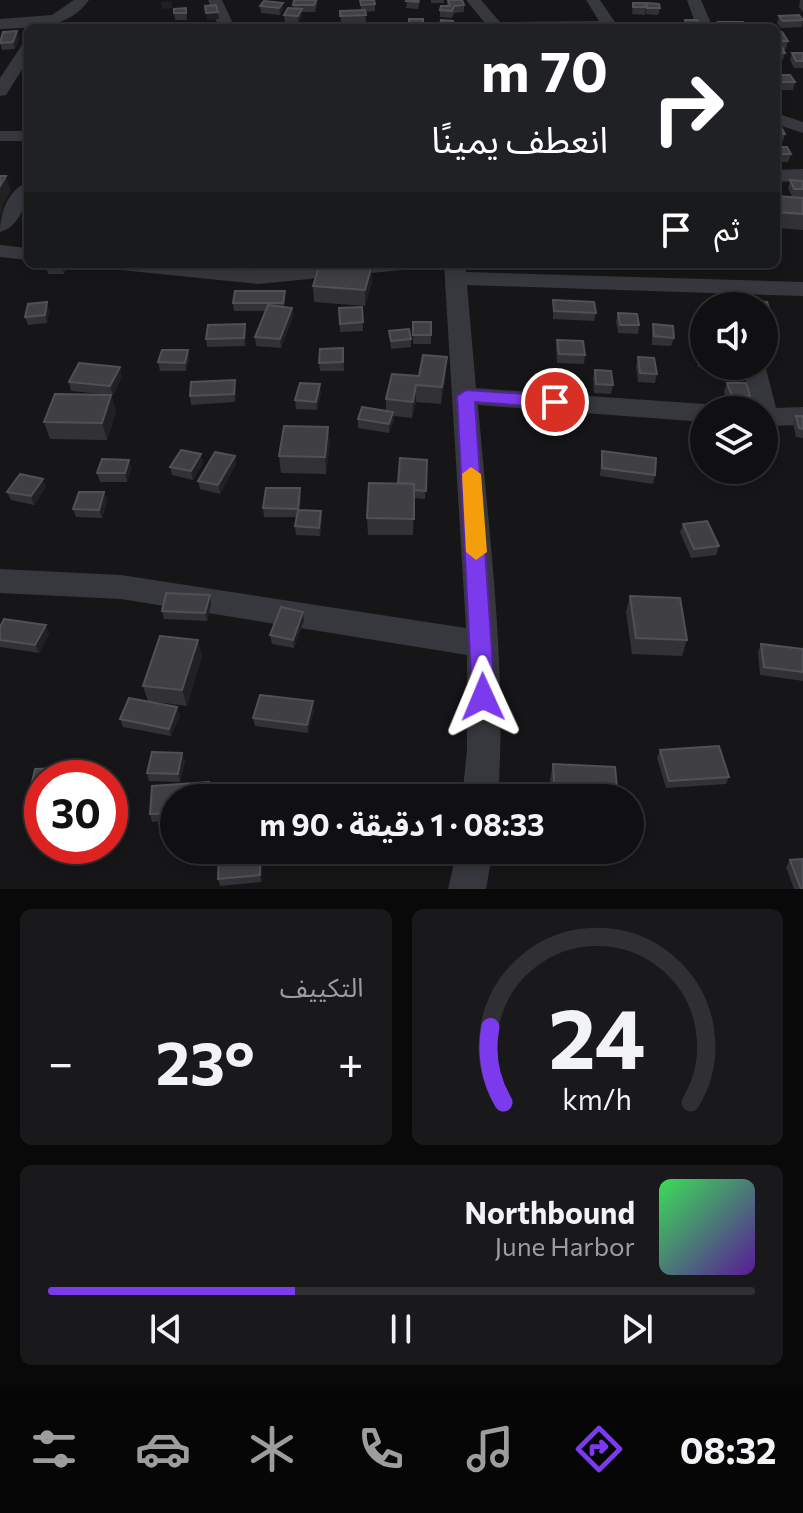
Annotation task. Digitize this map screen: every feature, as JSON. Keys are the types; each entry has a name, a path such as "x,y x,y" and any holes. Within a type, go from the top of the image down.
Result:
{"street":[{"path":"45,24 73,12 82,0"},
{"path":"215,0 225,24"},
{"path":"473,0 493,24"},
{"path":"593,0 608,24"},
{"path":"694,0 703,24"},
{"path":"0,24 24,25"},
{"path":"0,91 24,54"},
{"path":"780,119 803,128"},
{"path":"0,136 24,136"},
{"path":"780,176 803,175"},
{"path":"0,226 24,194"},
{"path":"0,251 24,254"},
{"path":"162,268 258,277 358,268"},
{"path":"743,292 746,268"},
{"path":"481,784 483,644 456,271 730,292"},
{"path":"758,292 803,289"},
{"path":"466,396 690,412"},
{"path":"778,417 803,416"},
{"path":"0,581 121,587 483,644"},
{"path":"467,889 472,864"}],"building":[{"path":"294,0 316,0 314,5 293,5"},
{"path":"360,0 374,0 375,4 361,5"},
{"path":"448,0 462,0 464,5 454,6 452,11 440,10 441,6 450,6"},
{"path":"264,1 283,3 279,8 260,6"},
{"path":"633,3 645,3 646,7 633,7"},
{"path":"647,3 659,4 660,8 647,8"},
{"path":"216,5 218,12 206,13 205,6"},
{"path":"186,8 186,13 174,13 174,9"},
{"path":"288,8 302,9 298,16 284,15"},
{"path":"365,10 366,15 340,16 340,11"},
{"path":"799,15 803,20 783,21 779,16"},
{"path":"409,19 423,19 423,24 409,24"},
{"path":"441,20 453,21 452,24 440,24"},
{"path":"685,20 697,20 698,24 686,24"},
{"path":"718,22 744,24 719,24"},
{"path":"17,31 13,42 0,43 3,32"},
{"path":"780,32 782,32 788,41 780,41"},
{"path":"792,53 803,53 803,61 796,61"},
{"path":"780,75 790,75 795,82 781,82"},
{"path":"780,147 787,147 791,154 780,154"},
{"path":"790,180 803,181 803,189 794,189"},
{"path":"780,196 803,198 803,214 780,212"},
{"path":"319,268 371,268 365,290 313,286"},
{"path":"235,291 285,291 283,303 233,303"},
{"path":"553,300 594,302 596,313 554,311"},
{"path":"47,302 45,315 25,317 28,304"},
{"path":"268,305 292,308 280,339 255,337"},
{"path":"362,307 363,322 340,324 339,308"},
{"path":"618,313 637,314 639,325 620,325"},
{"path":"413,322 431,322 431,335 413,335"},
{"path":"245,324 244,338 206,339 208,325"},
{"path":"653,324 673,326 674,338 654,336"},
{"path":"409,329 411,339 391,341 389,331"},
{"path":"557,340 583,341 585,355 559,354"},
{"path":"343,348 343,362 319,363 320,349"},
{"path":"162,350 188,350 185,363 158,362"},
{"path":"423,355 447,357 442,387 416,385 413,402 386,399 392,374 419,376"},
{"path":"638,357 654,358 657,374 640,373"},
{"path":"79,363 120,367 110,386 69,382"},
{"path":"595,370 611,371 613,385 596,384"},
{"path":"235,380 234,394 190,396 191,382"},
{"path":"300,383 320,384 316,402 295,400"},
{"path":"727,383 746,383 750,396 732,396"},
{"path":"55,394 111,395 102,423 44,422"},
{"path":"362,407 393,412 389,424 358,419"},
{"path":"796,416 803,416 803,429 799,428"},
{"path":"284,426 328,427 325,457 279,456"},
{"path":"181,450 201,454 191,471 170,467"},
{"path":"602,451 656,458 655,475 602,468"},
{"path":"215,452 235,456 218,485 198,481"},
{"path":"400,458 427,460 426,491 414,490 414,484 398,483"},
{"path":"102,459 129,460 125,473 97,473"},
{"path":"20,474 43,479 31,496 7,492"},
{"path":"369,483 414,484 414,519 367,518"},
{"path":"266,488 300,488 298,509 263,508"},
{"path":"79,492 104,492 99,510 73,509"},
{"path":"298,510 321,511 319,528 295,526"},
{"path":"707,521 719,546 694,549 683,524"},
{"path":"166,593 210,595 205,613 162,611"},
{"path":"630,596 680,598 687,640 636,638"},
{"path":"281,607 303,612 293,640 270,635"},
{"path":"4,619 46,625 35,645 0,640 0,627"},
{"path":"160,636 198,640 182,690 143,686"},
{"path":"761,644 803,649 803,672 764,667"},
{"path":"260,695 313,701 307,725 253,718"},
{"path":"129,698 177,707 169,729 120,719"},
{"path":"719,746 729,777 669,781 660,750"},
{"path":"152,752 182,753 178,774 147,773"},
{"path":"553,764 615,767 617,784 554,784"},
{"path":"160,785 160,814 150,814 152,786"},
{"path":"803,859 803,889 801,889 790,860"},
{"path":"219,864 260,864 260,875 218,879"}],"slow traffic":[{"path":"471,474 476,552"}],"route":[{"path":"483,697 483,644 466,396 555,402"}]}
